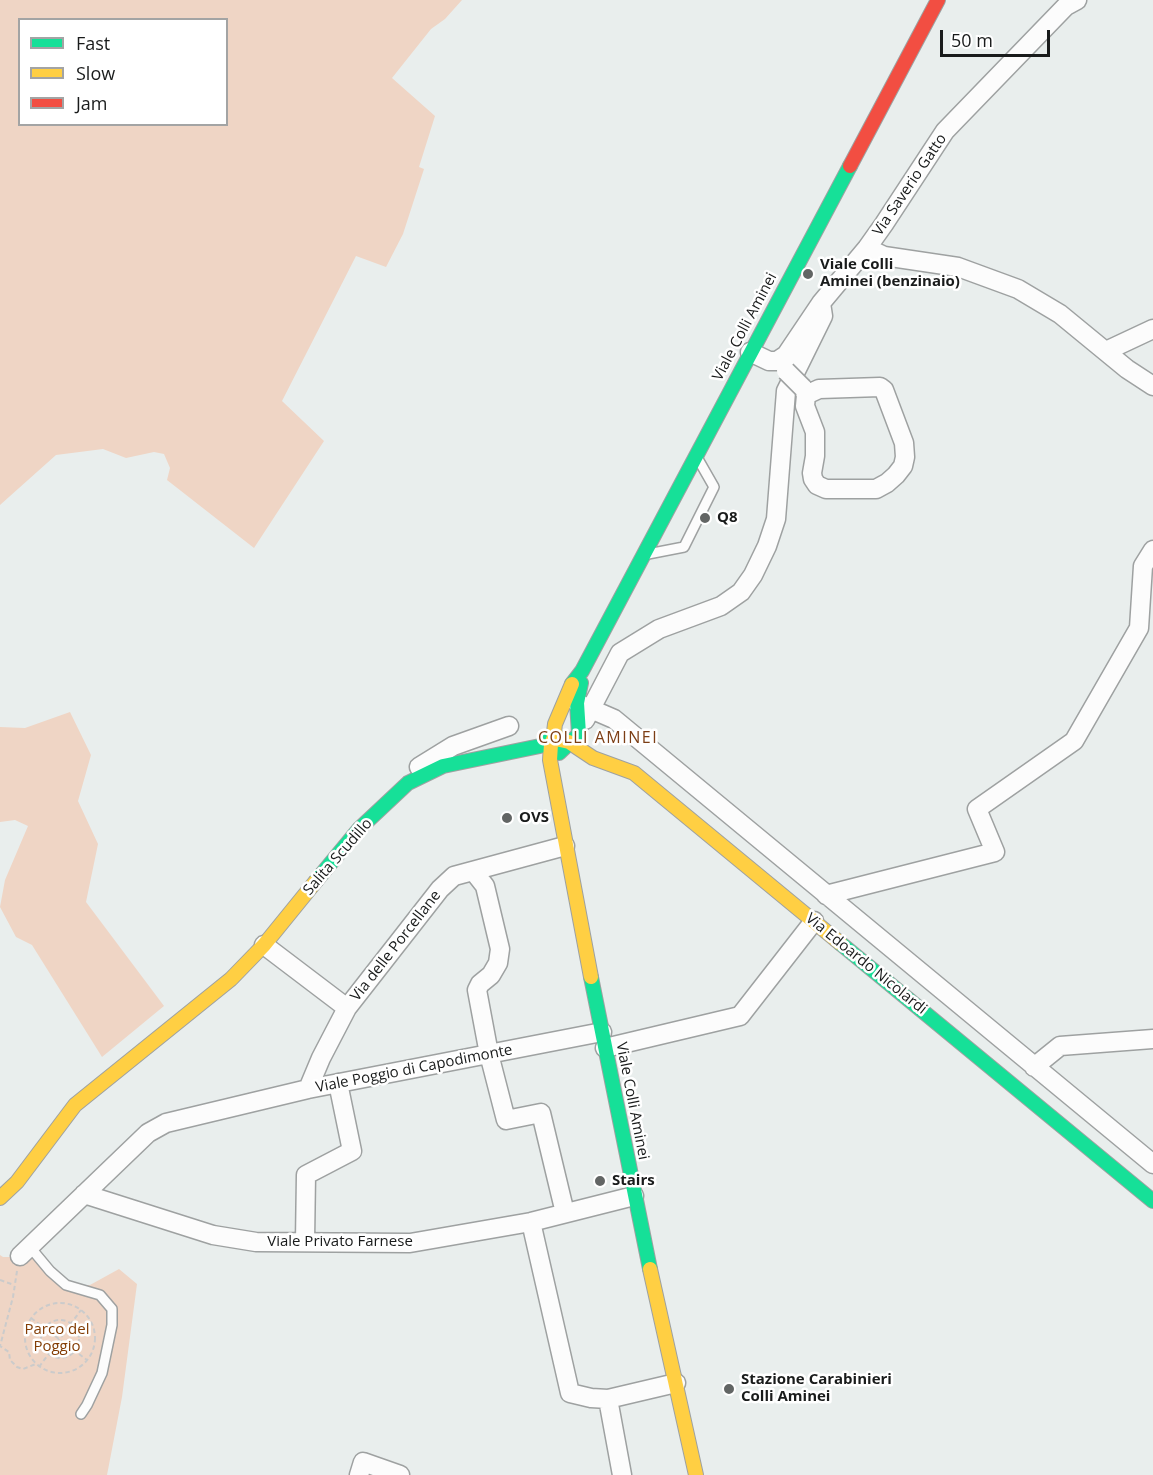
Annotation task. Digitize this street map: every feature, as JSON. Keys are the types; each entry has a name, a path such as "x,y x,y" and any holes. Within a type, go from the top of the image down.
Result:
{"main road":[{"name":"Viale Colli Aminei","path":"696,1475 634,1196 550,768 550,753 556,728 572,684 582,670 938,0"},
{"name":"Viale Colli Aminei","path":"550,768 579,721 582,670"},
{"path":"566,716 579,721 560,740 556,728 566,716"},
{"name":"Via Edoardo Nicolardi","path":"579,721 593,758 634,773 1153,1201"},
{"name":"Salita Scudillo","path":"0,1198 17,1182 75,1105 231,979 264,945 359,829 408,783 443,766 540,746 556,728"}],"street":[{"name":"Via Saverio Gatto","path":"781,366 821,303 867,248 945,131 1066,6 1077,0"},
{"path":"867,248 884,256 958,267 1018,289 1060,314 1153,386"},
{"path":"579,721 620,653 659,629 721,606 741,592 753,575 776,519 786,391 823,316 821,303"},
{"path":"1106,351 1153,329"},
{"path":"750,352 781,366 804,392 805,406 815,432 812,473 817,485 826,489 876,489 896,475 903,466 904,443 884,390 880,387 819,389 804,392"},
{"path":"826,895 995,852 977,809 1074,741 1139,628 1143,566 1153,550"},
{"name":"Via Edoardo Nicolardi","path":"579,721 614,719 1153,1164"},
{"path":"408,783 416,770 453,746 509,726"},
{"name":"Via delle Porcellane","path":"308,1089 347,1008 440,889 462,872 474,872 565,846"},
{"path":"474,872 485,886 500,950 498,963 491,975 480,984 477,990 489,1054 506,1120 541,1113 565,1213"},
{"name":"Viale Poggio di Capodimonte","path":"103,1176 148,1133 166,1123 308,1089 489,1054 603,1040 740,1016 814,921"},
{"path":"264,945 347,1008"},
{"path":"1034,1067 1060,1046 1153,1039"},
{"path":"305,1241 306,1175 352,1151 338,1083"},
{"path":"25,1251 103,1176 111,1203"},
{"name":"Viale Privato Farnese","path":"84,1194 213,1235 256,1242 410,1243 531,1222 634,1196"},
{"path":"531,1222 570,1393 608,1399 675,1383"},
{"path":"608,1399 622,1475"},
{"path":"358,1475 363,1462 400,1475"}],"lane":[{"path":"643,555 684,547 714,487 696,454"},
{"path":"25,1251 66,1285 100,1295 112,1309 112,1325 102,1373 81,1414"}],"path":[{"path":"25,1251 0,1346 9,1352 10,1360 17,1367 23,1369 36,1364"},
{"path":"0,1280 15,1286"},
{"path":"50,1304 73,1305 81,1310 90,1320 94,1330 95,1341 92,1353 87,1360 76,1370 65,1374 53,1373 36,1364 26,1350 24,1338 30,1318 40,1308 50,1304"},
{"path":"39,1367 81,1310"},
{"path":"30,1318 87,1360"},
{"path":"59,1319 71,1323 79,1340 75,1351 63,1358 48,1354 40,1341 44,1328 59,1319"}],"green space":[{"path":"0,0 462,0 445,19 431,29 392,78 435,116 419,167 424,169 403,234 386,267 356,256 282,401 324,441 254,548 167,480 170,468 164,454 154,452 126,458 103,449 56,455 0,505"},
{"path":"70,712 91,755 78,801 98,844 86,902 164,1006 102,1057 32,945 16,937 0,907 5,880 28,826 15,820 0,822 0,727 25,728"},
{"name":"Parco del Poggio","path":"0,1255 3,1257 42,1257 68,1281 80,1286 90,1285 119,1269 137,1284 122,1397 107,1475 0,1475"}],"traffic: fast":[{"path":"572,684 582,671 850,166"},
{"path":"559,753 579,734 577,703 581,683"},
{"path":"316,881 359,829 408,783 443,766 540,746 555,735"},
{"path":"840,943 1153,1201"},
{"path":"591,977 650,1269"}],"traffic: slow":[{"path":"572,684 555,724 554,732 560,740 569,742 593,758 634,773 840,943"},
{"path":"555,735 551,744 550,760 591,977"},
{"path":"0,1198 17,1182 75,1105 231,979 264,945 316,881"},
{"path":"650,1269 696,1475"}],"traffic: jam":[{"path":"850,166 938,0"}],"place":[{"name":"Viale Colli Aminei (benzinaio)","path":"808,274"},
{"name":"Q8","path":"705,518"},
{"name":"OVS","path":"507,818"},
{"name":"Stairs","path":"600,1181"},
{"name":"Stazione Carabinieri Colli Aminei","path":"729,1389"}],"district":[{"name":"COLLI AMINEI","path":"598,738"}]}
